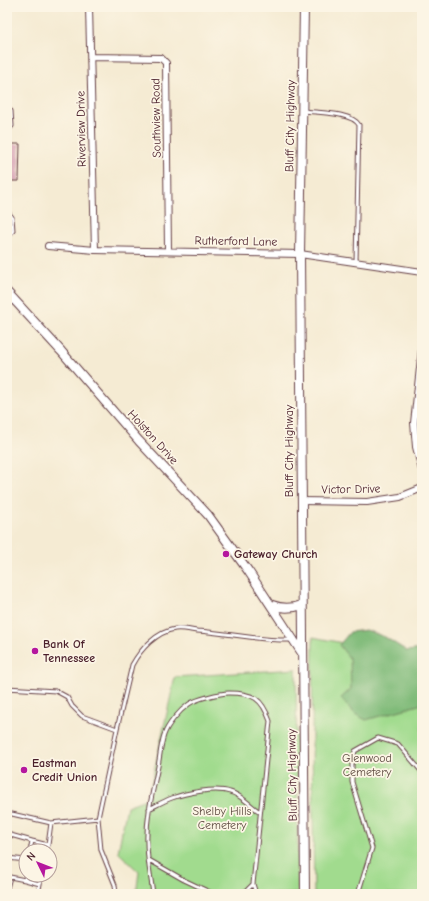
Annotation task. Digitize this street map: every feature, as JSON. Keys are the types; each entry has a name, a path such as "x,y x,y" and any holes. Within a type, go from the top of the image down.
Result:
{"main road":[{"name":"Bluff City Highway","path":"304,7 300,254 305,894"},
{"name":"Holston Drive","path":"7,292 61,351 139,441 208,516 272,605 302,654"},
{"path":"272,605 282,608 289,608 302,605"}],"street":[{"name":"Riverview Drive","path":"89,7 95,250"},
{"name":"Southview Road","path":"91,57 161,58 166,63 168,251"},
{"name":"Rutherford Lane","path":"48,246 95,250 300,254 422,272"},
{"path":"422,349 414,423 416,447 422,470"},
{"name":"Victor Drive","path":"302,501 367,502 400,497 422,488"}],"lane":[{"path":"7,110 11,111 12,126 7,131"},
{"path":"302,111 347,116 357,121 359,125 356,262"},
{"path":"7,211 12,217 13,231 7,237"},
{"path":"116,894 115,885 101,850 98,818 132,665 137,656 154,639 176,629 274,640 293,640"},
{"path":"7,688 56,691 67,697 72,706 82,716 117,729"},
{"path":"153,894 146,844 149,809 159,762 160,748 165,733 175,718 189,704 212,696 228,693 243,694 256,698 266,708 270,720 253,884 256,894"},
{"path":"358,894 372,848 352,782 352,765 356,751 378,738 398,744 421,770"},
{"path":"149,809 172,798 197,792 214,790 230,792 242,798 260,812"},
{"path":"12,814 51,823 98,818"},
{"path":"48,843 51,823"},
{"path":"7,834 40,843"},
{"path":"7,858 18,859"},
{"path":"149,860 184,880 214,894"},
{"path":"7,888 10,877 18,879"},
{"path":"36,883 40,884 38,894"},
{"path":"243,894 253,884"}],"green space":[{"path":"366,630 385,637 407,651 422,649 422,704 366,720 355,714 341,698 351,689 350,659 339,645 350,632"},
{"name":"Glenwood Cemetery","path":"313,637 422,659 422,894 314,894 312,738"},
{"name":"Shelby Hills Cemetery","path":"296,669 298,894 136,894 139,872 118,852 127,806 148,798 175,677"}],"building":[{"path":"7,144 20,144 19,181 7,181"}],"place":[{"name":"Gateway Church","path":"226,554"},
{"name":"Bank Of Tennessee","path":"35,651"},
{"name":"Eastman Credit Union","path":"24,770"}]}
